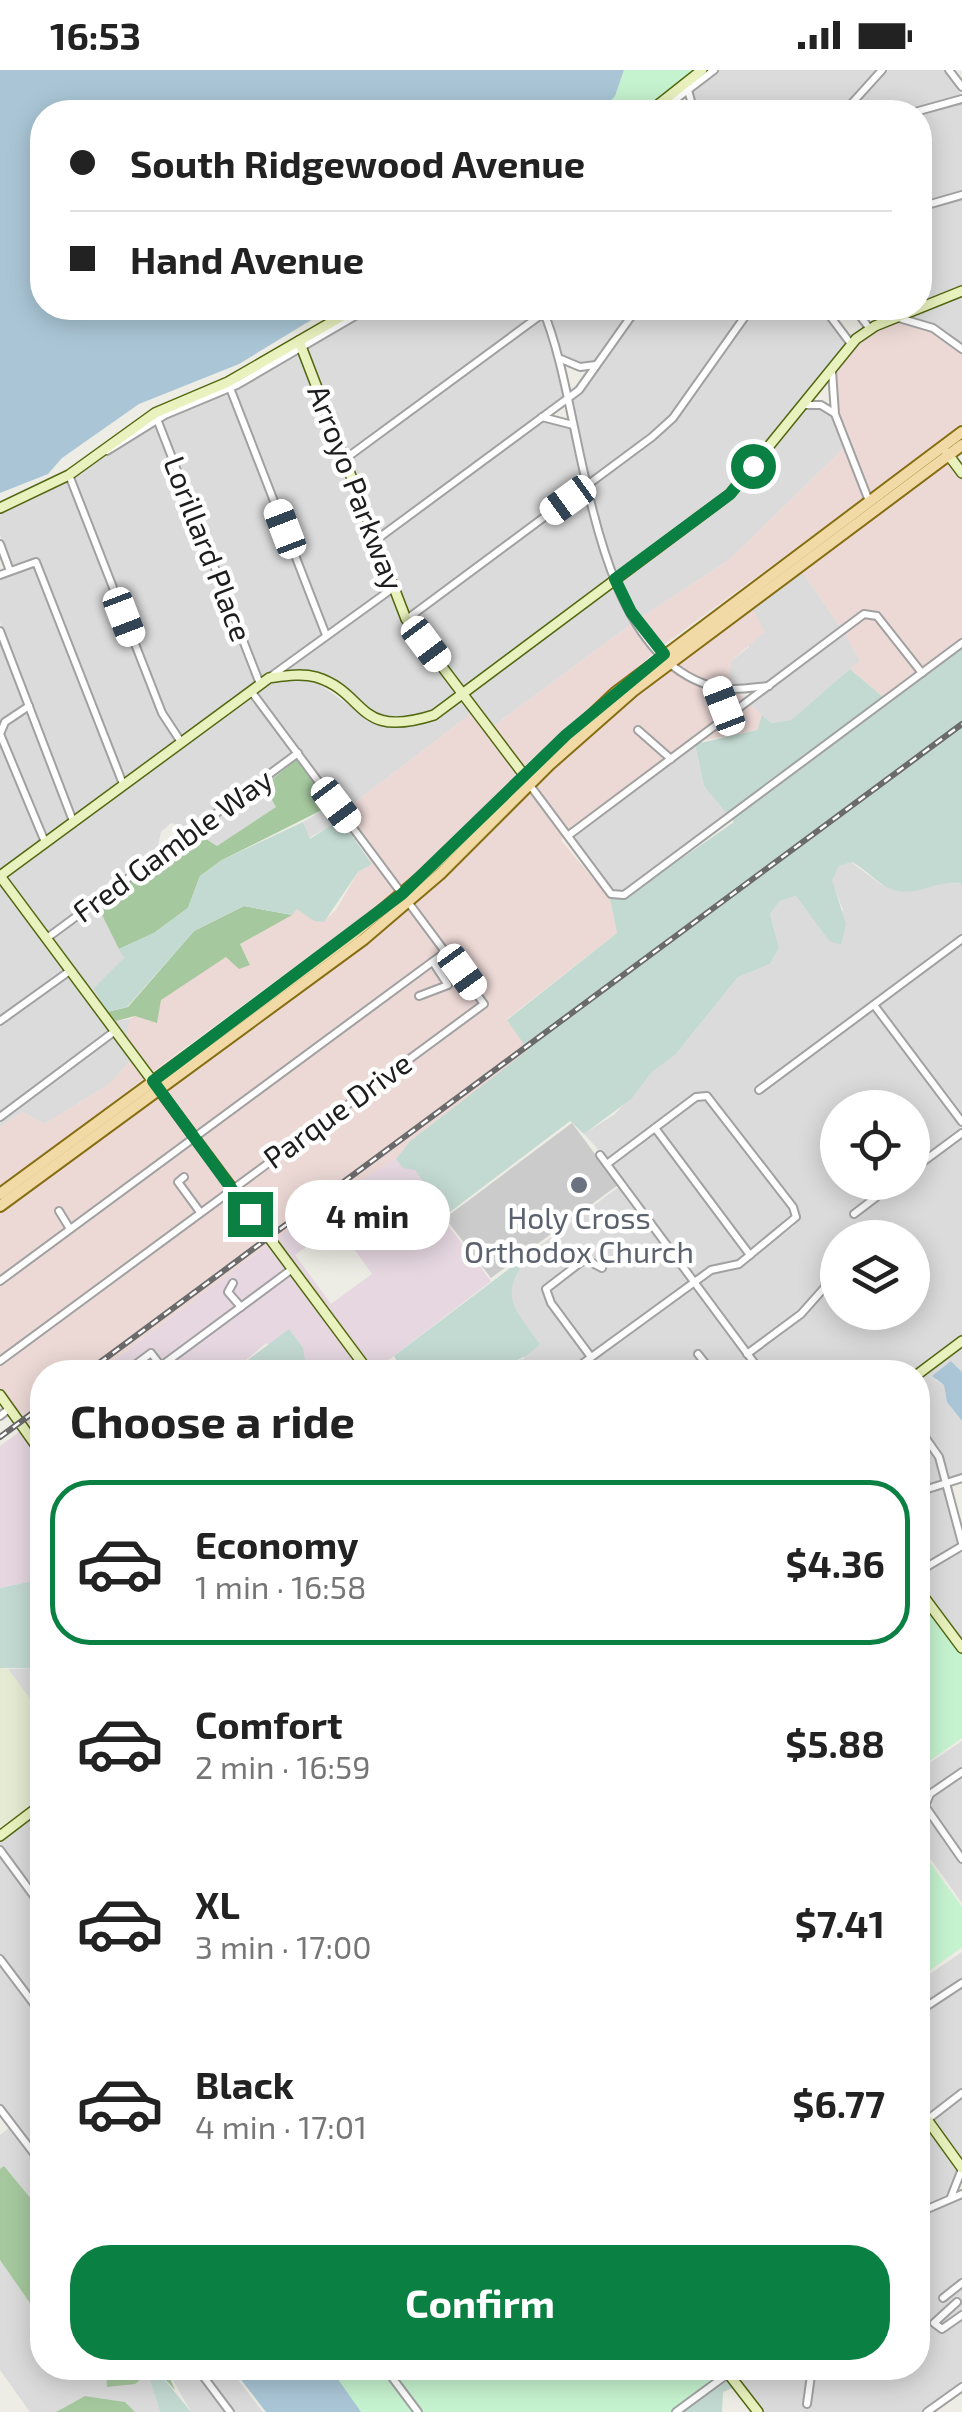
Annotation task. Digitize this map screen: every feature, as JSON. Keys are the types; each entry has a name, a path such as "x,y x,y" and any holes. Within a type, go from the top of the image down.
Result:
{"main road":[{"path":"771,581 798,567 945,451 962,432"},
{"path":"0,1194 256,1019 406,898 520,794 534,765 771,581 802,551 869,501 945,451 962,445"},
{"path":"798,567 802,551"},
{"path":"0,1206 281,988 406,898 527,780 667,658"},
{"path":"256,1019 280,996 281,988"},
{"path":"32,1183 36,1167"}],"street":[{"path":"671,100 702,70"},
{"path":"667,100 714,70"},
{"path":"855,100 882,70"},
{"path":"949,70 962,87"},
{"path":"679,92 685,100"},
{"path":"679,92 685,100"},
{"path":"932,107 962,99"},
{"path":"932,204 962,195"},
{"path":"932,304 962,291"},
{"path":"0,508 68,474 156,416 229,386 337,320"},
{"path":"300,344 346,320"},
{"path":"345,459 530,320"},
{"path":"547,320 560,358 586,486 615,579 631,612 684,674 717,687 769,686"},
{"path":"375,540 568,397 598,364 627,320"},
{"path":"406,619 672,418 742,320"},
{"path":"833,320 851,344"},
{"path":"863,320 870,329"},
{"path":"265,681 313,676 369,716 396,722 434,715 730,494 851,344 870,329 893,320"},
{"path":"905,320 934,328 962,350"},
{"name":"Arroyo Parkway","path":"300,344 406,619 616,897 922,673"},
{"path":"560,358 580,367 598,364"},
{"path":"833,365 830,388 835,414 869,501"},
{"path":"229,386 326,635"},
{"path":"800,406 821,405 835,414"},
{"name":"Lorillard Place","path":"156,416 265,681"},
{"path":"541,417 558,418 574,426"},
{"path":"945,451 962,473"},
{"path":"68,474 162,712 181,742"},
{"path":"0,544 10,571"},
{"path":"0,574 36,562 123,784"},
{"path":"361,1360 0,876 392,588"},
{"path":"569,835 871,612 922,673 962,643"},
{"path":"0,631 73,821"},
{"path":"717,687 728,717"},
{"path":"0,1282 447,951 250,691"},
{"path":"29,706 6,722 0,734 45,842"},
{"path":"638,730 671,759"},
{"name":"Fred Gamble Way","path":"47,938 298,753"},
{"path":"758,1090 962,940"},
{"name":"Parque Drive","path":"0,1361 484,1004 447,951"},
{"path":"419,996 448,985 433,962"},
{"path":"0,1021 70,970"},
{"path":"874,1005 962,1122"},
{"path":"0,1117 116,1030"},
{"path":"587,1360 710,1270 734,1266 792,1224 793,1207 706,1096 696,1097 607,1164"},
{"path":"655,1128 750,1255"},
{"path":"930,1157 962,1133"},
{"path":"600,1155 752,1360"},
{"path":"184,1177 178,1182 200,1212"},
{"path":"854,1214 872,1200"},
{"path":"59,1211 70,1229"},
{"path":"591,1357 550,1303 546,1289 585,1259 602,1268"},
{"path":"169,1360 292,1269"},
{"path":"233,1283 228,1292 241,1307"},
{"path":"747,1354 791,1322 820,1293"},
{"path":"930,1365 962,1342"},
{"path":"698,1354 703,1360"},
{"path":"0,1396 30,1437"},
{"path":"0,1416 10,1408"},
{"path":"930,1443 946,1480 962,1544 930,1564"},
{"path":"930,1487 962,1478"},
{"path":"930,1604 962,1648"},
{"path":"930,1794 962,1772"},
{"path":"0,1836 30,1813"},
{"path":"930,1813 962,1858"},
{"path":"0,1850 30,1890"},
{"path":"0,1959 30,1999"},
{"path":"930,2004 962,1982"},
{"path":"930,2120 962,2093"},
{"path":"0,2109 30,2149"},
{"path":"0,2132 11,2124"},
{"path":"930,2125 962,2168 950,2198"},
{"path":"930,2207 962,2194"},
{"path":"942,2298 962,2283"},
{"path":"957,2302 934,2323 942,2328 962,2316"},
{"path":"205,2380 230,2412"},
{"path":"394,2380 418,2412"},
{"path":"676,2412 714,2380"},
{"path":"734,2380 758,2412"},
{"path":"807,2404 810,2380"},
{"path":"927,2412 962,2386"}],"shaded area":[{"path":"0,70 624,70 612,100 30,100 30,320 311,320 239,364 139,404 62,458 48,474 0,493"},
{"path":"718,70 879,70 852,100 694,100 691,91"},
{"path":"886,70 945,70 962,96 932,105 932,100 859,100"},
{"path":"962,102 962,192 932,201 932,111"},
{"path":"962,198 962,288 932,301 932,207"},
{"path":"962,294 962,346 935,326 917,320 932,320 932,307"},
{"path":"353,320 530,320 347,454 305,348"},
{"path":"544,320 565,396 376,536 349,460"},
{"path":"550,320 625,320 596,362 580,364 562,357"},
{"path":"632,320 738,320 670,416 588,481 571,398 601,366"},
{"path":"746,320 829,320 847,343 728,493 616,575 590,487 675,420"},
{"path":"898,321 932,330 962,353 962,423 870,494 842,424 834,378 836,366 858,341"},
{"path":"300,351 389,587 327,630 234,390"},
{"path":"228,392 322,634 262,679 161,420"},
{"path":"806,407 820,408 833,415 845,447 730,559 639,619 619,580 732,496"},
{"path":"542,419 571,428 583,485 408,615 378,541"},
{"path":"155,423 257,683 182,738 165,711 72,475"},
{"path":"839,431 865,497 661,647 639,619 730,559 844,448"},
{"path":"948,459 962,478 962,640 923,669 879,613 864,611 841,628 801,570"},
{"path":"67,479 149,689 177,742 125,780 39,561 12,568 0,535 0,511"},
{"path":"584,491 611,578 464,690 410,620"},
{"path":"34,565 120,784 75,816 0,622 0,577"},
{"path":"801,570 841,628 768,683 734,686 729,678 731,661 749,647 751,606"},
{"path":"614,584 634,622 492,727 467,694"},
{"path":"391,592 459,694 433,713 396,720 371,713 327,679 279,674"},
{"path":"751,606 765,632 731,661 729,678 734,686 697,678 675,662"},
{"path":"865,616 875,618 918,673 884,698 850,669 860,661 844,632"},
{"path":"634,622 656,651 522,768 492,727"},
{"path":"844,632 860,661 791,720 771,723 749,704"},
{"path":"0,639 26,705 0,725"},
{"path":"962,647 962,884 899,891 852,862 839,866 832,880 846,924 841,945 829,941 796,896 780,901 770,914 779,948 770,964 738,977 675,1055 652,1072 631,1099 584,1134 570,1121 446,1215 415,1170 403,1168 396,1159 410,1141 528,1050 507,1020 617,933 610,899 626,897 734,822 731,818"},
{"path":"670,666 710,689 737,691 745,700 671,755 638,727 634,731 667,759 569,831 535,787 605,718"},
{"path":"850,669 884,698 727,814 704,786 695,744 757,730 762,715 771,723 791,720"},
{"path":"312,679 367,718 415,724 463,698 473,712 344,811 255,692 270,680"},
{"path":"250,695 294,753 190,829 171,823 161,832 156,854 100,888 95,900 48,934 4,876"},
{"path":"749,704 762,715 757,730 700,741"},
{"path":"28,710 70,820 47,838 3,734 8,724"},
{"path":"473,712 518,773 401,887 344,811"},
{"path":"0,742 42,841 2,872 0,868"},
{"path":"695,744 704,786 727,814 623,892 613,892 573,836"},
{"path":"297,757 321,789 276,807 217,846 195,832"},
{"path":"531,791 565,836 561,840 610,899 617,933 507,1019 529,1050 410,1141 397,1158 274,1240 236,1189 488,1004 412,902 482,842"},
{"path":"329,800 340,820 309,838 303,822 326,808"},
{"path":"342,817 397,891 151,1073 126,1036 130,1019 226,957 250,964 240,944 297,909 323,922 336,910 358,872 372,864"},
{"path":"340,819 372,864 358,872 324,922 314,921 297,909 292,915 244,906 194,931 127,1007 107,1012 94,988 124,958 119,949 154,933 188,908 200,876 222,860 303,822 310,839"},
{"path":"851,862 882,885 920,889 941,882 962,884 962,936 755,1090 759,1093 873,1009 962,1130 930,1154 930,1090 820,1090 820,1200 869,1200 851,1213 854,1217 878,1200 930,1200 930,1161 962,1137 962,1338 930,1361 755,1360 751,1354 793,1324 820,1296 820,1330 930,1330 930,1220 820,1220 820,1289 798,1312 748,1350 698,1282 712,1272 740,1266 794,1226 798,1211 713,1096 694,1095 608,1160 584,1134 615,1114 652,1072 675,1055 738,977 770,964 779,948 770,914 780,901 796,896 829,941 843,910 831,880 839,866"},
{"path":"0,881 67,969 0,1017"},
{"path":"97,905 124,957 103,1007 116,1021 130,1019 129,1043 51,939"},
{"path":"408,906 443,951 195,1133 164,1090"},
{"path":"962,943 962,1117 878,1005"},
{"path":"446,955 480,1003 233,1185 198,1138"},
{"path":"70,974 112,1030 0,1113 0,1024"},
{"path":"115,1035 133,1058 109,1084 45,1124 22,1112 0,1127 0,1120"},
{"path":"133,1058 146,1077 0,1187 0,1127 22,1112 45,1124 109,1084"},
{"path":"159,1094 190,1137 71,1225 61,1208 56,1210 66,1229 0,1278 0,1212"},
{"path":"706,1098 792,1213 751,1251 659,1128 697,1099"},
{"name":"Holy Cross Orthodox Church","path":"572,1123 618,1185 491,1278 445,1218"},
{"path":"654,1132 746,1255 738,1261 709,1268 695,1277 611,1164"},
{"path":"193,1141 228,1188 201,1208 182,1182 188,1178 184,1174 176,1180 196,1212 0,1358 0,1285"},
{"path":"397,1158 415,1170 446,1215 443,1219 491,1281 389,1360 364,1360 274,1240 327,1201","holes":["337,1225 372,1274 331,1304 295,1255"]},
{"path":"620,1186 690,1281 592,1353 553,1302 549,1289 585,1261 601,1272 606,1269 591,1257 576,1260 543,1290 548,1305 587,1357 518,1360 524,1359 510,1296 512,1276 530,1253"},
{"path":"231,1193 269,1244 114,1360 30,1360 30,1423 26,1426 0,1390 0,1365"},
{"path":"269,1244 288,1268 241,1303 231,1291 237,1283 232,1280 225,1292 237,1307 164,1360 149,1351 138,1360 114,1360"},
{"path":"530,1253 514,1279 512,1290 516,1309 540,1344 527,1355 516,1360 396,1360 394,1356"},
{"path":"291,1273 357,1360 294,1360 266,1343 246,1360 173,1360"},
{"path":"694,1285 748,1360 706,1360 699,1351 695,1354 699,1360 591,1360"},
{"path":"289,1329 303,1348 305,1360 248,1360"},
{"path":"962,1345 962,1372 951,1361 935,1380 944,1385 947,1402 962,1421 962,1475 949,1477 938,1447 930,1437 930,1369"},
{"path":"951,1361 962,1372 962,1421 947,1402 944,1385 932,1376"},
{"path":"22,1430 30,1442 30,1582 0,1588 0,1446"},
{"path":"930,1446 933,1450 943,1479 930,1484"},
{"path":"944,1484 959,1544 930,1562 930,1490"},
{"path":"960,1550 962,1643 930,1600 930,1569"},
{"path":"30,1582 30,1668 0,1668 0,1588"},
{"path":"30,1668 30,1699 8,1669"},
{"path":"962,1741 962,1769 930,1791 930,1763"},
{"path":"962,1775 962,1854 930,1809 932,1796"},
{"path":"930,1817 962,1863 962,1903 930,1858"},
{"path":"30,1818 30,1886 0,1846 0,1839"},
{"path":"0,1855 30,1896 30,1995 0,1954"},
{"path":"962,1952 962,1980 930,2000 930,1974"},
{"path":"0,1964 30,2004 30,2144 0,2104"},
{"path":"962,1985 962,2090 930,2114 930,2007"},
{"path":"962,2096 962,2157 933,2119"},
{"path":"10,2127 30,2153 30,2197 4,2166 0,2169 0,2135"},
{"path":"930,2133 958,2172 951,2192 930,2203"},
{"path":"962,2196 962,2280 939,2297 943,2301 962,2286 962,2312 939,2326 938,2321 961,2302 957,2298 931,2323 942,2331 962,2319 962,2384 923,2412 762,2412 737,2380 807,2380 804,2406 809,2407 813,2380 930,2380 930,2211"},
{"path":"0,2260 30,2304 30,2380 107,2380 108,2387 128,2380 150,2380 160,2412 135,2412 125,2402 85,2396 56,2412 30,2412 0,2370"},
{"path":"150,2380 165,2380 191,2412 160,2412"},
{"path":"173,2380 202,2380 227,2412 191,2412"},
{"path":"209,2380 238,2380 263,2412 234,2412"},
{"path":"241,2380 338,2380 361,2412 266,2412"},
{"path":"724,2380 730,2380 735,2387 723,2392 722,2412 681,2412"}],"green space":[{"path":"624,70 702,70 664,100 612,100"},
{"path":"297,759 329,800 326,808 222,860 200,876 188,908 154,933 119,949 97,905 195,832 217,846 276,807 264,786"},
{"path":"244,906 292,915 240,944 250,965 239,969 226,957 161,1000 157,1023 135,1016 116,1021 107,1012 128,1007 194,931"},
{"path":"930,1604 962,1648 962,1738 930,1761"},
{"path":"0,1668 8,1669 30,1699 30,1809 0,1832"},
{"path":"930,1863 962,1907 962,1947 930,1970"},
{"path":"4,2166 30,2197 30,2303 0,2260 0,2169"},
{"path":"107,2380 140,2380 135,2384 107,2387"},
{"path":"241,2380 720,2380 676,2412 266,2412"},
{"path":"85,2396 125,2402 135,2412 56,2412"}],"railway":[{"path":"103,1360 962,724"},
{"path":"0,1437 30,1415"}],"place":[{"name":"Holy Cross Orthodox Church","path":"579,1185"}],"route":[{"path":"250,1214 153,1081 354,934 402,894 566,735 664,654 631,612 615,579 730,494 753,466"}]}
